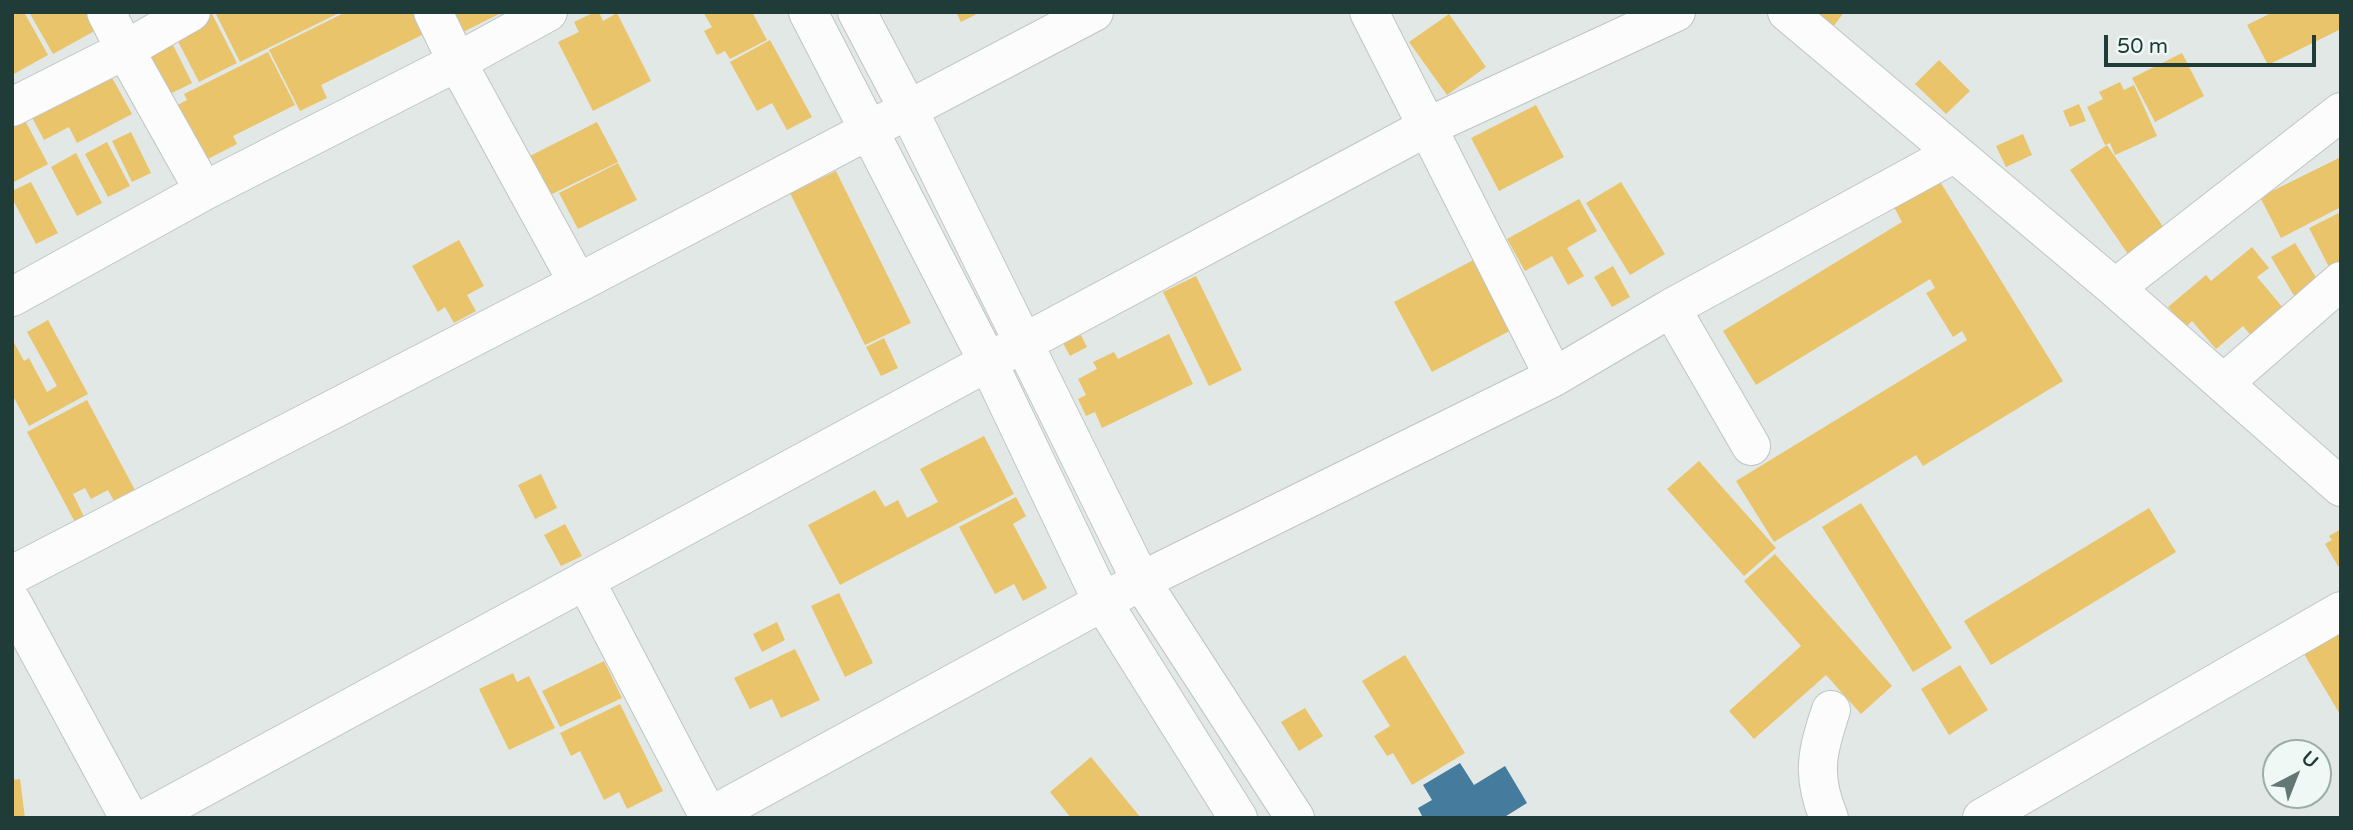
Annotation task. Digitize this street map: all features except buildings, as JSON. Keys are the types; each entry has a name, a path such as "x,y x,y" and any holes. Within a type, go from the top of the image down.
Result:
{"street":[{"path":"106,12 124,50 204,191"},
{"path":"12,107 124,50 191,12"},
{"path":"433,12 457,62 578,283"},
{"path":"12,297 204,191 457,62 548,12"},
{"path":"808,12 988,362 1102,601 1238,818"},
{"path":"856,12 908,109 1141,581 1295,818"},
{"path":"12,575 578,283 1094,12"},
{"path":"1369,12 1554,377"},
{"path":"147,818 1024,342 1427,127 1676,12"},
{"path":"1787,12 2115,288 2341,486"},
{"path":"2115,288 2341,112"},
{"path":"585,580 708,817 1102,601 1554,377 1671,308 1953,154"},
{"path":"2225,383 2341,281"},
{"path":"1671,308 1751,446"},
{"path":"12,602 129,818"},
{"path":"1982,818 2341,611"},
{"path":"1829,818 1819,787 1816,764 1830,710"}]}
